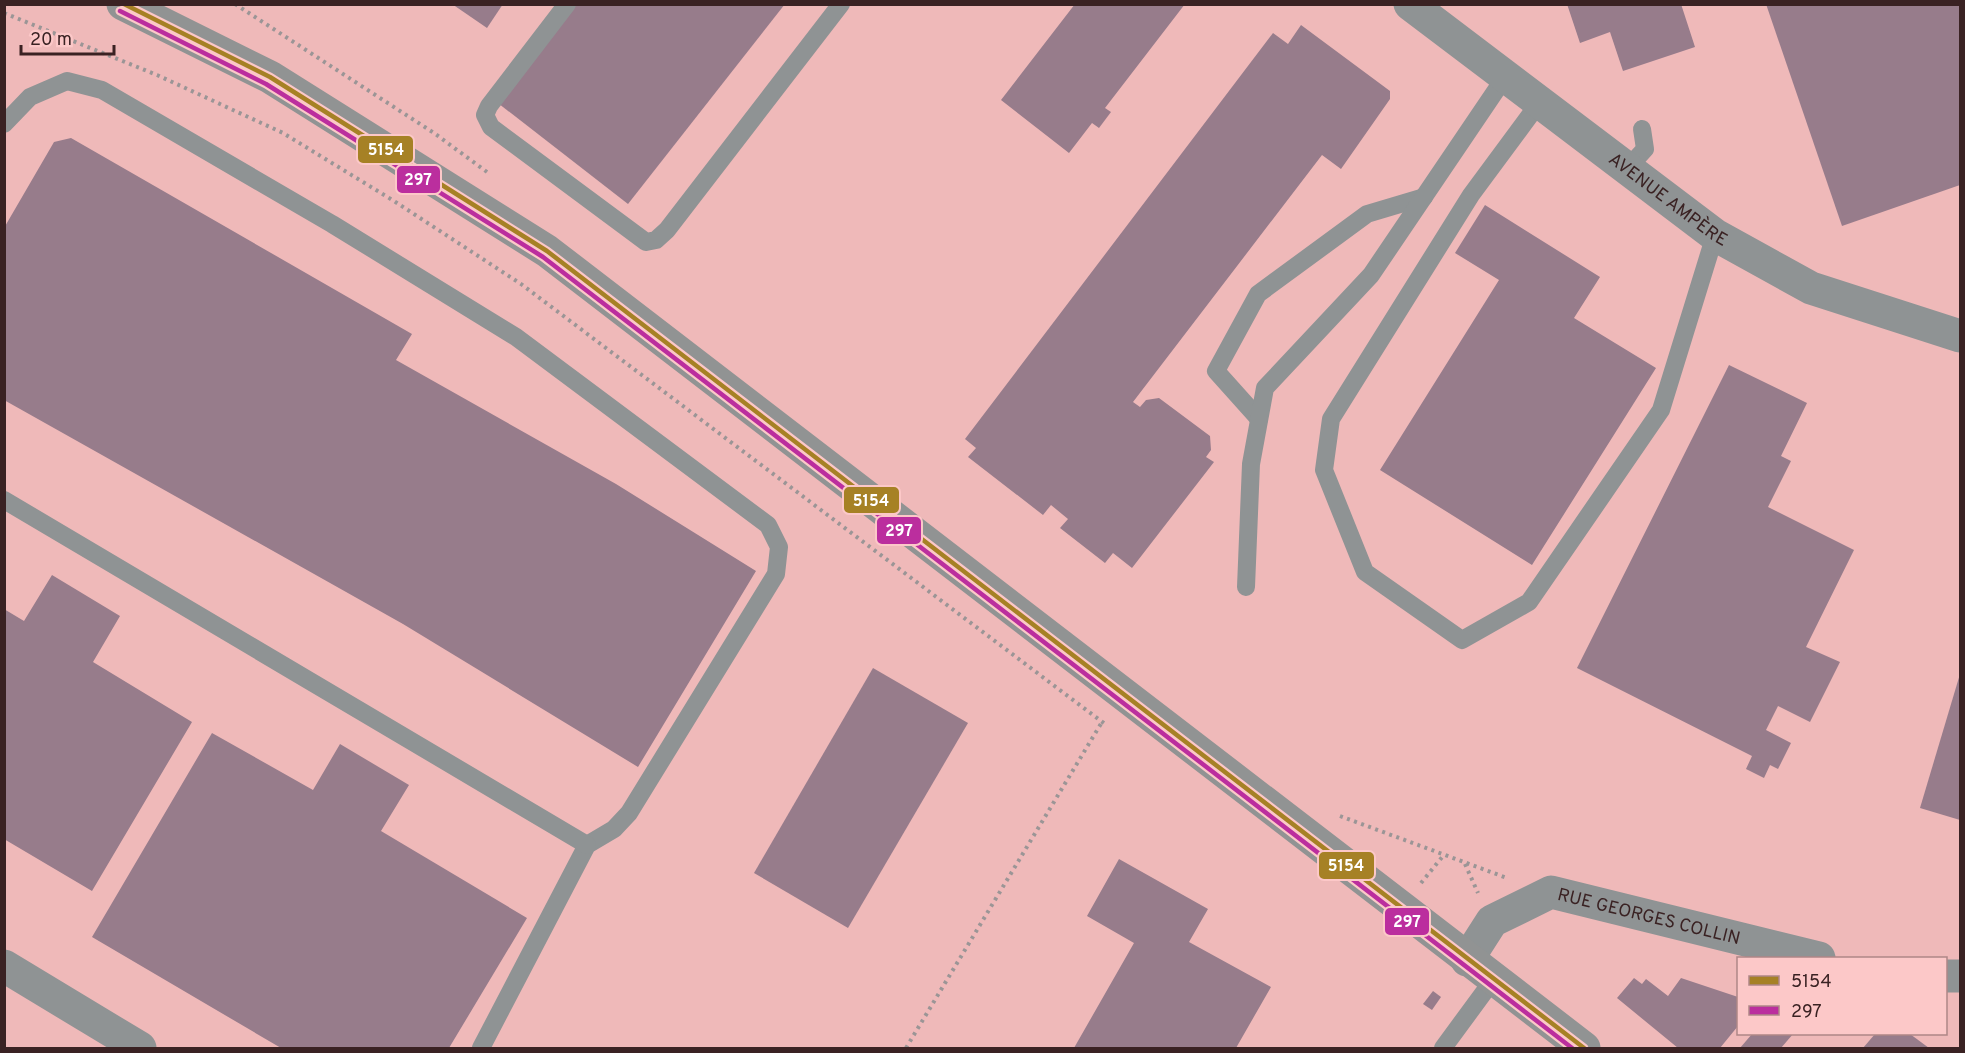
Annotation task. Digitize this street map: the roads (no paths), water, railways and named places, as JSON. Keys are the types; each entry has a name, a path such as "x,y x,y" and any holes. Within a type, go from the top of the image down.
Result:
{"main road":[{"path":"123,4 270,77 547,251 1584,1048"}],"street":[{"name":"AVENUE AMPÈRE","path":"1416,7 1626,170 1715,235 1811,288 1960,336"},
{"name":"RUE GEORGES COLLIN","path":"1467,960 1492,921 1551,892 1815,957"},
{"path":"4,966 140,1048"}],"lane":[{"path":"567,4 489,106 485,115 491,127 646,242 656,240 667,230 842,4"},
{"path":"1246,587 1251,464 1265,388 1371,275 1505,77"},
{"path":"4,124 30,97 67,81 102,90 332,224 516,337 768,525 778,547 776,574 629,813 614,829 587,845 481,1048"},
{"path":"1539,103 1471,195 1332,419 1324,470 1365,572 1462,640 1529,602 1661,410 1715,235"},
{"path":"1626,170 1645,149 1642,129"},
{"path":"1259,419 1216,370 1258,294 1367,214 1424,197"},
{"path":"4,500 587,845"},
{"path":"1443,1048 1493,980"}]}
